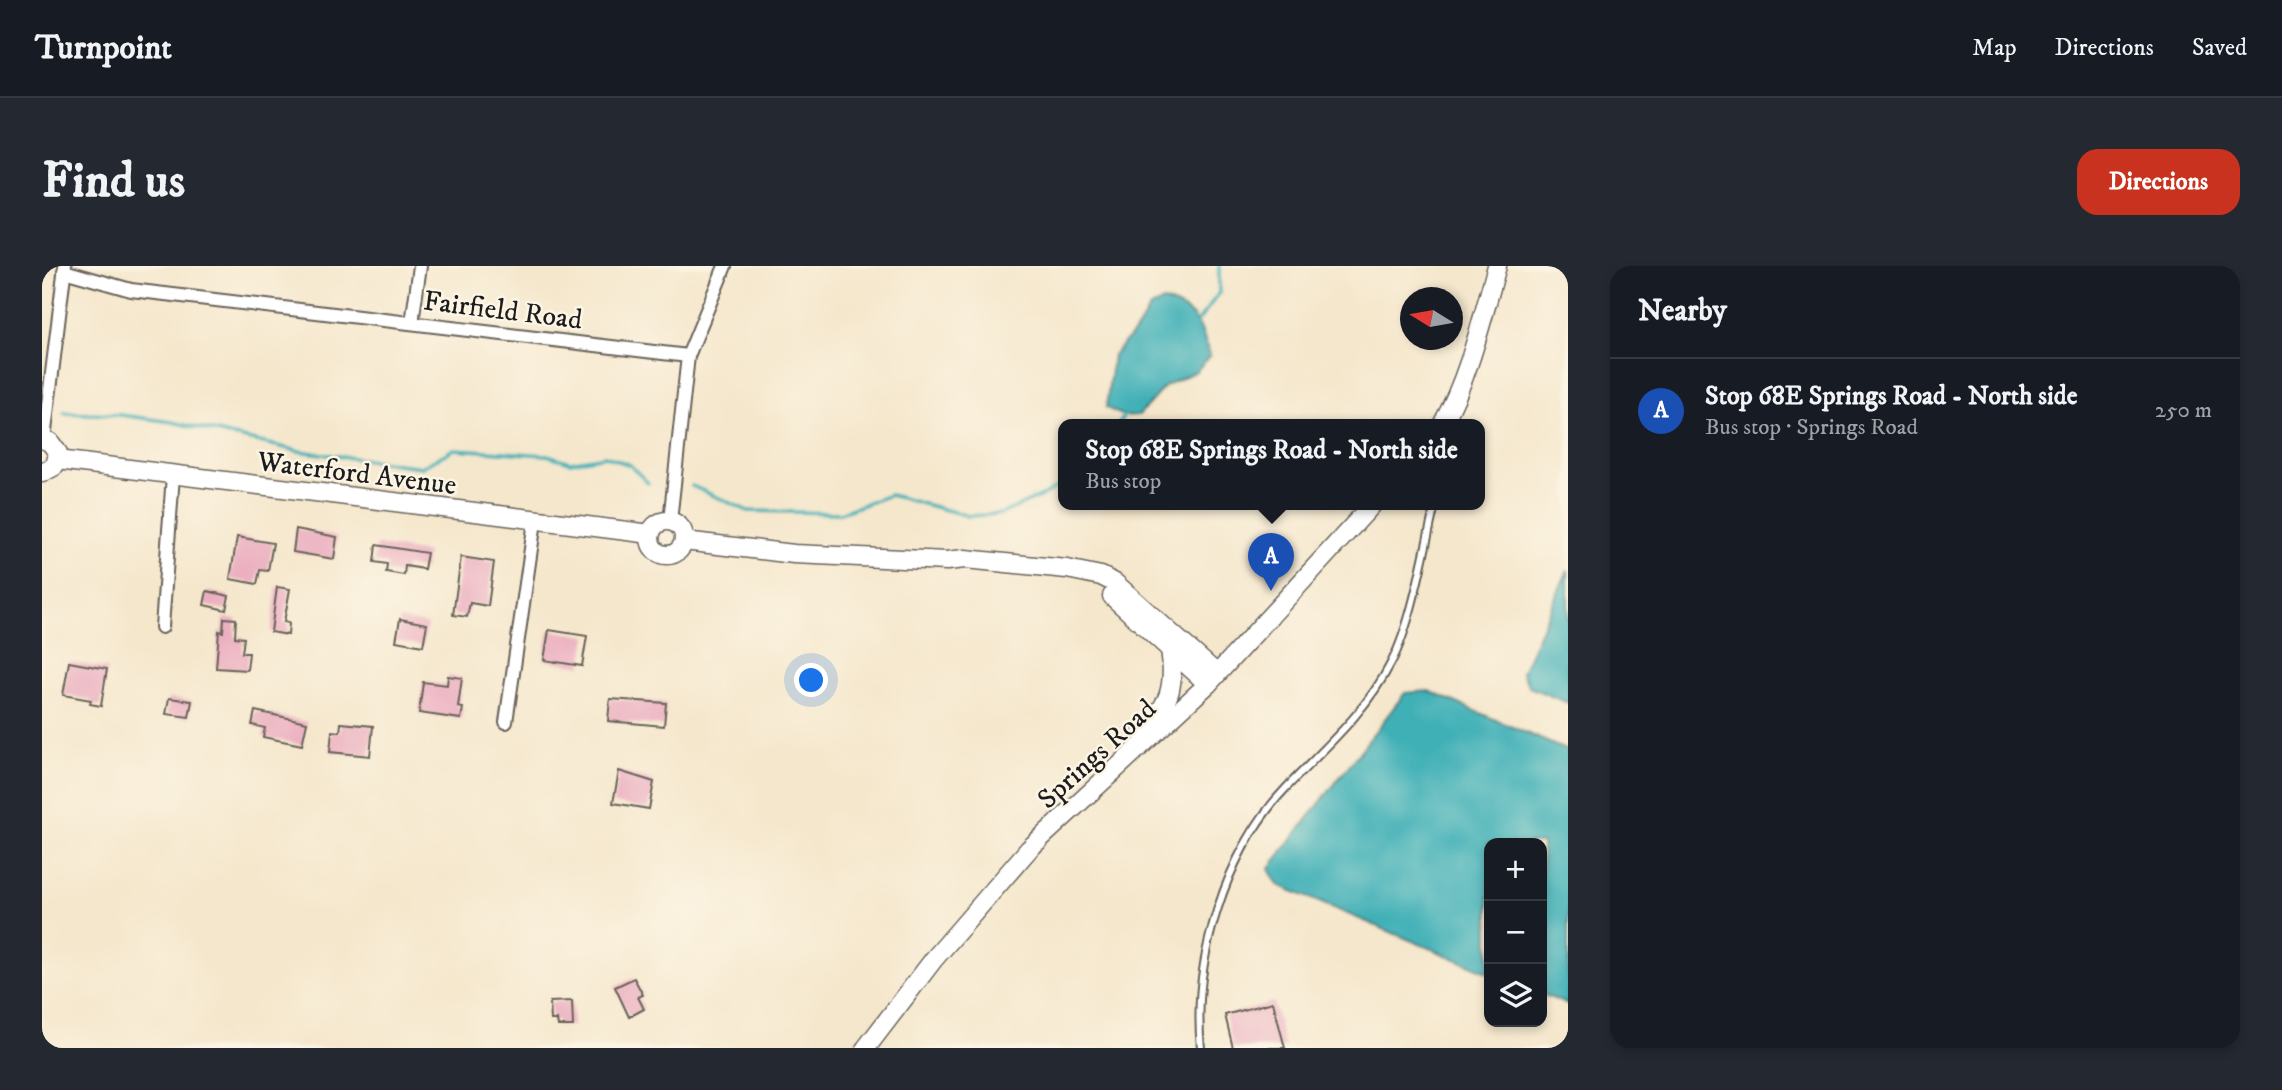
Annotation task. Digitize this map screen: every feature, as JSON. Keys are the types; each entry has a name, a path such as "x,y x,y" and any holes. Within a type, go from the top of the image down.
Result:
{"street":[{"path":"412,323 420,266"},
{"path":"670,520 688,356 725,266"},
{"path":"1445,419 1471,353 1497,266"},
{"path":"42,472 50,470 58,460 55,447 43,439 64,269"},
{"name":"Fairfield Road","path":"64,269 131,290 688,356"},
{"name":"Waterford Avenue","path":"58,460 651,534"},
{"path":"162,627 173,475"},
{"name":"Springs Road","path":"866,1048 1029,849 1213,679 1367,510"},
{"path":"670,520 682,528 684,541 677,552 664,555 653,547 651,534 658,524 670,520"},
{"path":"506,722 535,521"},
{"path":"684,541 794,554 947,561 965,559 1067,569 1101,576 1115,583 1213,679"},
{"path":"947,561 965,569 1096,585 1111,594 1170,649 1213,679"},
{"path":"1005,875 1015,853 1125,753 1157,717 1166,704 1173,680 1170,649"}],"lane":[{"path":"1201,1048 1198,1020 1202,977 1214,918 1226,887 1264,814 1344,731 1391,664 1402,638 1434,510"}],"water":[{"path":"1163,301 1191,314 1200,327 1210,356 1196,371 1165,386 1139,415 1124,416 1106,408 1113,355 1138,328 1149,309"},
{"path":"1568,570 1568,703 1529,687 1522,672"},
{"path":"1429,691 1568,751 1568,1005 1547,996 1547,838 1484,838 1484,971 1278,885 1269,869 1405,693"}],"building":[{"path":"296,529 337,537 334,559 293,552"},
{"path":"237,537 273,543 268,571 260,570 257,584 230,579"},
{"path":"376,545 427,553 424,569 405,566 404,575 386,572 387,564 374,562"},
{"path":"461,557 494,562 488,606 470,603 467,617 453,615"},
{"path":"277,587 290,589 284,622 289,623 288,635 271,632"},
{"path":"207,591 229,596 226,610 204,605"},
{"path":"224,618 236,619 235,637 244,638 242,653 249,653 247,670 216,668 219,631 223,632"},
{"path":"400,619 427,624 423,646 396,641"},
{"path":"549,630 587,636 582,666 544,660"},
{"path":"69,662 107,669 101,706 90,704 91,700 63,695"},
{"path":"448,676 462,678 458,707 463,708 461,719 419,713 423,682 447,685"},
{"path":"169,698 192,701 189,717 166,714"},
{"path":"610,699 666,703 664,726 608,721"},
{"path":"255,711 307,722 302,745 263,737 265,728 252,725"},
{"path":"341,723 373,726 370,756 330,752 332,731 340,732"},
{"path":"619,771 654,782 649,809 613,803"},
{"path":"634,978 643,995 638,997 644,1009 629,1017 615,987"},
{"path":"572,1001 573,1026 558,1026 557,1020 551,1020 550,1002"},
{"path":"1273,1002 1285,1048 1233,1048 1225,1015"}],"waterway":[{"path":"1199,320 1219,293 1219,266"},
{"path":"64,413 121,415 172,422 299,451 422,467 454,449 547,455 570,462 605,456 630,465 648,483"},
{"path":"692,486 748,511 840,513 890,495 969,516 1001,514 1058,486"}],"place":[{"name":"Stop 68E Springs Road - North side","path":"1271,591"}]}
